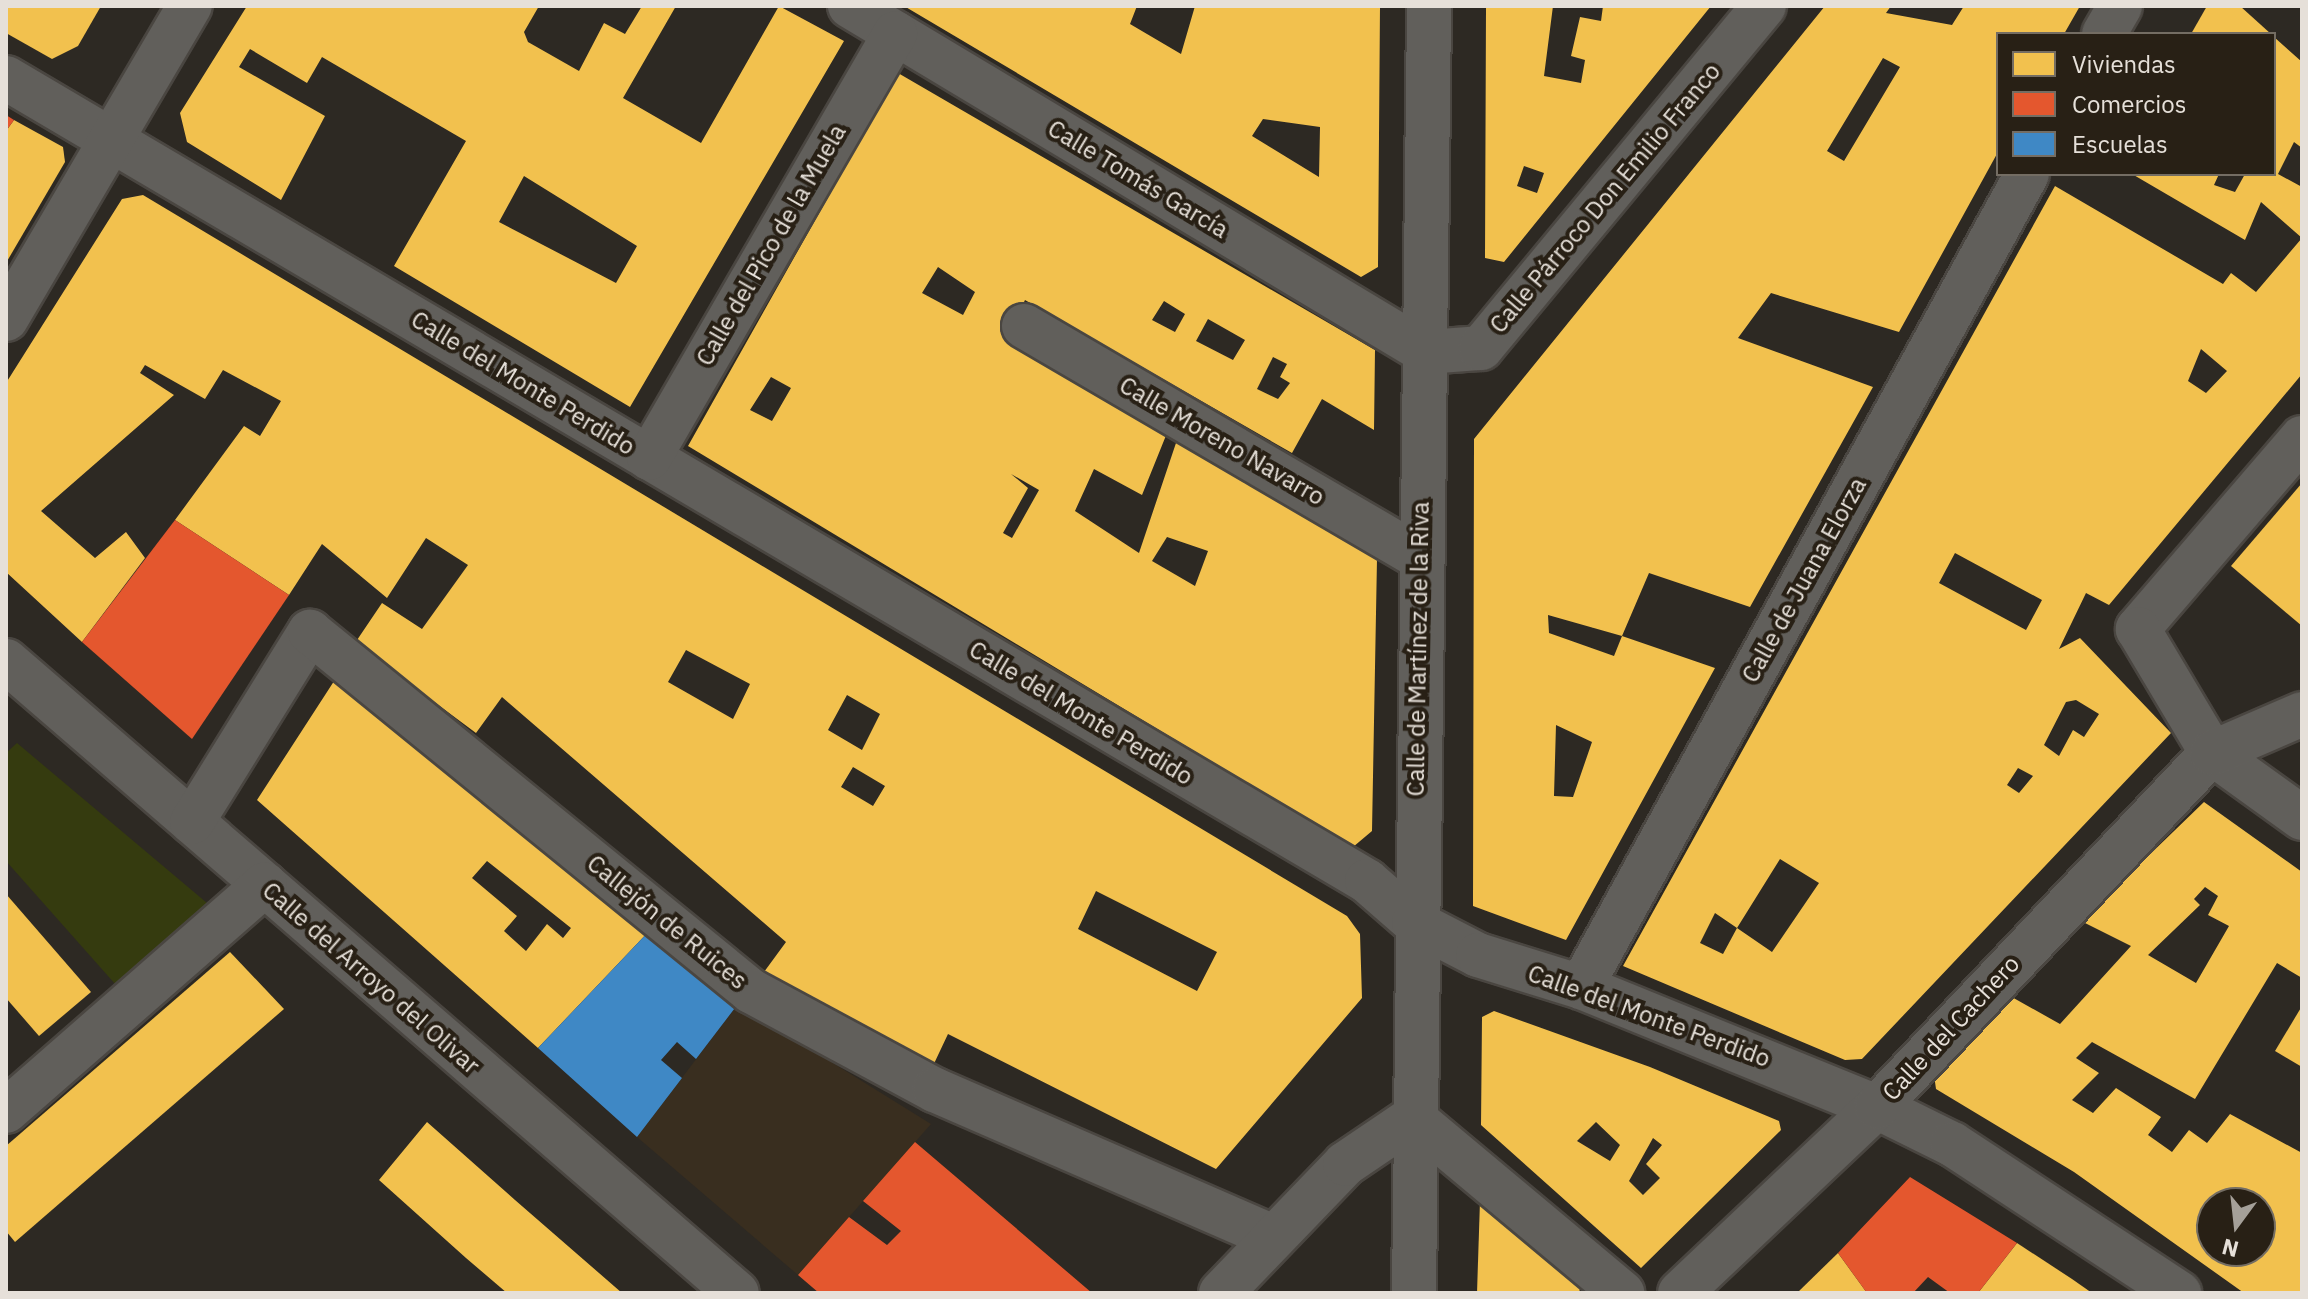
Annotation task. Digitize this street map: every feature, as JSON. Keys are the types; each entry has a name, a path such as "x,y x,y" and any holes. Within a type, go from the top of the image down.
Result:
{"street":[{"path":"6,319 190,6"},
{"name":"Calle Tomás García","path":"850,6 1426,352"},
{"name":"Calle de Martínez de la Riva","path":"1414,1293 1414,922 1419,557 1426,352 1429,6"},
{"name":"Calle Párroco Don Emilio Franco","path":"1426,352 1481,348 1764,6"},
{"path":"2105,32 2120,6"},
{"name":"Calle del Pico de la Muela","path":"649,458 895,33"},
{"name":"Calle del Monte Perdido","path":"6,78 1367,881 1414,922 1478,955 1581,987 1877,1107 1952,1144 2179,1293"},
{"name":"Calle de Juana Elorza","path":"1581,987 2026,176"},
{"name":"Calle Moreno Navarro","path":"1024,326 1419,557"},
{"path":"2302,438 2138,629 2212,753 2302,818"},
{"name":"Callejón de Ruices","path":"192,822 310,632 751,991 935,1090 1271,1236"},
{"name":"Calle del Arroyo del Olivar","path":"10,672 265,884 737,1293"},
{"path":"2212,753 2302,714"},
{"name":"Calle del Cachero","path":"1680,1293 1877,1107 2212,753"},
{"path":"14,1089 265,884"},
{"path":"1221,1293 1271,1236 1345,1164 1413,1118 1622,1293"}],"shaded area":[{"path":"738,1004 931,1124 798,1275 637,1137"}],"green space":[{"path":"17,743 207,903 116,985 6,861 6,753"}],"building: Viviendas":[{"path":"6,6 101,6 78,46 52,59 6,33"},
{"path":"247,6 539,6 524,32 528,42 579,71 604,23 625,34 642,6 676,6 623,98 701,143 779,6 844,41 630,407 394,266 466,141 322,57 307,83 250,49 239,67 325,116 281,200 187,142 180,113","holes":["524,176 637,246 616,283 499,222"]},
{"path":"904,6 1137,6 1130,24 1181,54 1195,6 1380,6 1378,267 1361,277","holes":["1263,119 1320,127 1319,177 1252,136"]},
{"path":"1486,6 1553,6 1544,76 1581,83 1585,60 1571,56 1580,17 1601,21 1603,6 1711,6 1504,262 1485,258","holes":["1524,166 1544,173 1537,193 1517,186"]},
{"path":"1825,6 1891,6 1886,13 1952,25 1964,6 2080,6 2065,32 1996,32 1996,156 1899,332 1771,293 1738,338 1873,387 1750,607 1649,573 1622,636 1715,668 1566,940 1473,906 1474,439","holes":["1883,58 1900,67 1844,161 1827,151","1548,615 1622,636 1614,656 1549,633","1556,725 1592,742 1573,797 1554,796"]},
{"path":"2207,6 2240,6 2269,32 2192,32"},
{"path":"2276,39 2302,62 2302,148 2294,142 2278,174 2302,187 2302,238 2261,202 2245,240 2135,176 2218,176 2214,185 2235,192 2244,176 2276,176"},
{"path":"898,73 1375,350 1374,430 1322,399 1292,453 1025,300 1006,339 1167,433 1142,495 1094,469 1075,511 1139,553 1177,440 1377,559 1372,831 1353,847 688,446","holes":["938,267 975,292 963,315 922,293","1164,301 1185,314 1175,332 1152,320","1208,319 1245,340 1233,360 1196,341","1273,357 1287,364 1280,377 1290,383 1278,399 1257,389","771,377 791,388 772,421 750,410","1011,474 1039,490 1012,538 1003,533 1028,488","1167,537 1208,551 1195,586 1152,561"]},
{"path":"14,120 63,147 65,162 6,263 6,131"},
{"path":"2055,186 2223,284 2231,273 2256,292 2302,238 2302,374 2109,605 2086,593 2059,649 2080,638 2171,733 1862,1059 1845,1060 1623,966","holes":["2201,349 2227,371 2206,393 2188,381","1955,553 2042,600 2026,630 1939,583","2076,700 2099,714 2084,737 2073,730 2059,756 2044,745 2066,702","2018,768 2033,776 2019,793 2007,785","1780,859 1819,883 1772,952 1737,928","1715,913 1737,928 1723,954 1700,943"]},
{"path":"143,195 1347,916 1360,934 1362,998 1216,1169 948,1034 931,1070 761,976 786,942 502,697 476,733 355,643 382,603 422,629 468,565 426,538 387,598 322,544 289,595 175,520 244,426 260,436 281,401 223,370 205,399 145,365 140,373 174,395 41,511 95,558 126,532 145,558 82,642 6,572 6,383 122,199","holes":["686,650 750,684 733,719 668,682","847,695 880,714 862,750 828,730","853,767 885,786 873,806 841,787","1096,891 1217,952 1197,991 1078,929"]},
{"path":"2302,483 2302,626 2231,566"},
{"path":"338,675 652,928 538,1048 257,800","holes":["487,861 571,928 563,938 547,924 526,951 504,931 517,916 472,878"]},
{"path":"2204,802 2302,872 2302,978 2277,963 2195,1099 2092,1042 2076,1058 2099,1073 2072,1100 2093,1113 2116,1088 2161,1117 2148,1135 2172,1152 2189,1130 2207,1143 2230,1114 2302,1153 2302,1293 2244,1293 2207,1267 2276,1267 2276,1187 2196,1187 2196,1259 2074,1172 1936,1089 1934,1075 2010,996 2060,1024 2131,946 2081,921","holes":["2205,887 2218,896 2208,915 2229,926 2196,983 2148,955 2200,905 2194,899"]},
{"path":"6,894 91,992 39,1036 6,998"},
{"path":"230,952 284,1009 15,1242 6,1231 6,1146"},
{"path":"2302,1006 2302,1067 2275,1051"},
{"path":"1494,1011 1650,1067 1779,1121 1781,1130 1641,1268 1481,1125 1482,1017","holes":["1596,1122 1620,1145 1610,1161 1577,1141","1653,1138 1662,1145 1646,1164 1660,1178 1643,1195 1629,1181"]},
{"path":"427,1122 622,1293 507,1293 466,1258 379,1180"},
{"path":"1480,1201 1581,1284 1579,1293 1477,1293"},
{"path":"2017,1243 2072,1279 2092,1293 1978,1293"},
{"path":"1838,1253 1867,1293 1797,1293"}],"building: Comercios":[{"path":"6,115 14,120 6,131"},
{"path":"175,520 289,595 192,739 82,642"},
{"path":"915,1142 1092,1293 819,1293 798,1275 849,1217 887,1245 901,1231 863,1201"},
{"path":"1910,1177 2017,1243 1978,1293 1950,1293 1928,1277 1913,1293 1867,1293 1838,1253"}],"building: Escuelas":[{"path":"652,928 738,1004 696,1059 677,1042 661,1060 682,1078 637,1137 538,1048"}]}
